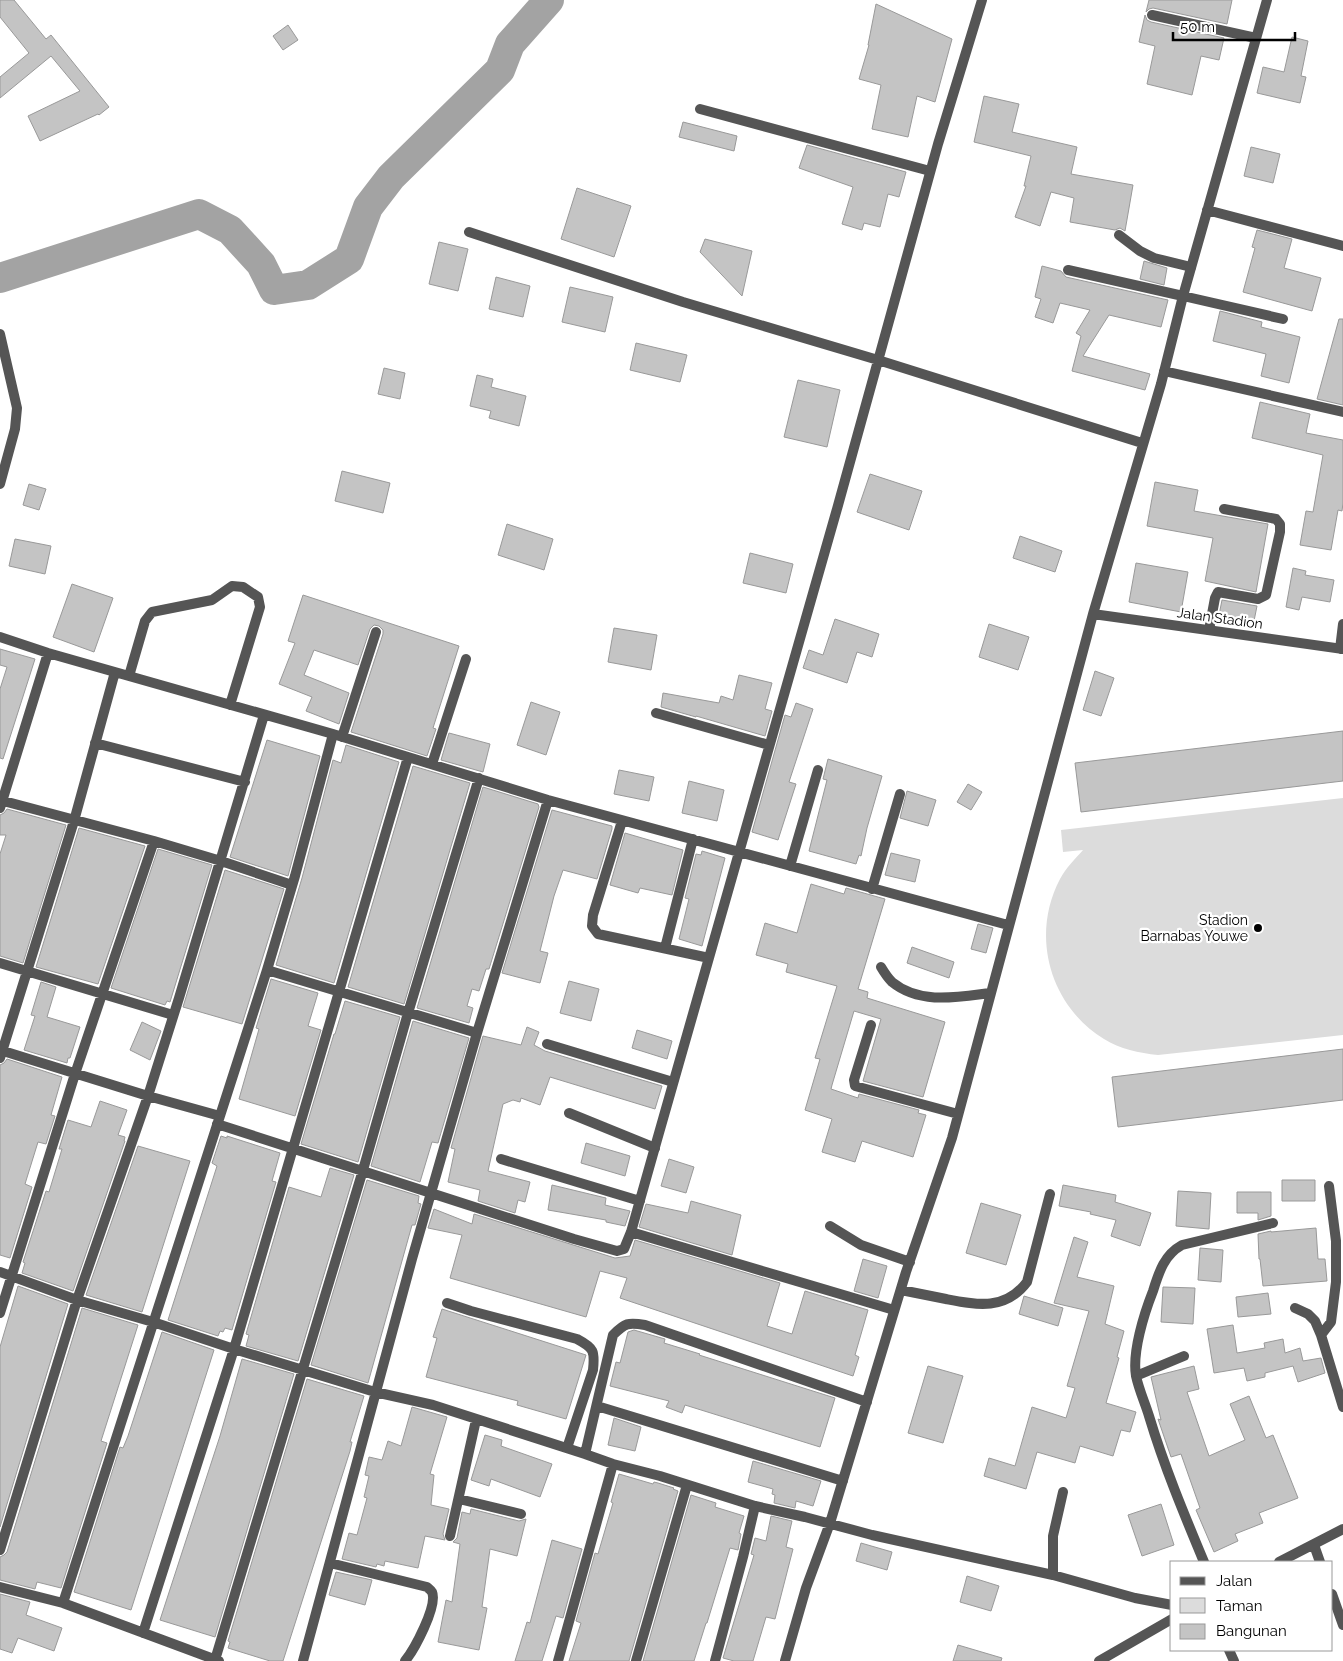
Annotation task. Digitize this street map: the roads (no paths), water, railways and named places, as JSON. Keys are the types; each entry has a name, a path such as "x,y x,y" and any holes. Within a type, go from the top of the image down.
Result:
{"street":[{"path":"115,672 74,821 1,1052 148,1096 431,1194 617,1251 624,1249 631,1232 674,1082 930,172 982,0"},
{"path":"785,1661 806,1588 830,1523 894,1310 952,1138 1093,614 1164,371 1182,296 1267,0"},
{"path":"1152,15 1256,38"},
{"path":"700,109 930,172"},
{"path":"1207,210 1343,246"},
{"path":"469,232 683,302 878,360 1142,443"},
{"path":"1119,235 1140,251 1154,258 1191,267"},
{"path":"1068,270 1283,319"},
{"path":"0,334 18,408 15,429 0,484"},
{"path":"1164,371 1343,412"},
{"path":"1209,630 1215,598 1218,592 1258,598 1266,595 1280,532 1280,524 1276,519 1224,509"},
{"path":"129,676 145,621 152,612 212,600 232,586 243,587 258,598 260,606 230,705"},
{"name":"Jalan Stadion","path":"1093,614 1341,649"},
{"path":"1341,649 1343,624"},
{"path":"63,1603 267,970 338,736 376,632"},
{"path":"0,638 338,736 548,800 1008,925"},
{"path":"48,653 1,803 154,840 292,885"},
{"path":"432,764 466,659"},
{"path":"656,713 769,745"},
{"path":"0,1550 77,1300 174,1015 264,715"},
{"path":"95,743 245,782"},
{"path":"143,1633 234,1349 408,758"},
{"path":"790,866 818,770"},
{"path":"0,1587 63,1603 217,1660 479,778"},
{"path":"872,888 900,794"},
{"path":"303,1661 375,1392 431,1194 477,1033 548,800"},
{"path":"622,821 593,915 592,926 598,934 709,958"},
{"path":"665,948 693,839"},
{"path":"0,1313 75,1074 154,840"},
{"path":"0,963 174,1015"},
{"path":"881,967 892,982 911,993 952,998 990,993"},
{"path":"267,970 477,1033"},
{"path":"871,1025 854,1080 855,1086 958,1114"},
{"path":"547,1044 674,1082"},
{"path":"569,1113 655,1148"},
{"path":"501,1159 640,1201"},
{"path":"1321,1335 1330,1322 1334,1307 1337,1273 1336,1241 1329,1186"},
{"path":"901,1290 974,1304 991,1304 1007,1300 1019,1293 1026,1282 1050,1194"},
{"path":"1204,1561 1160,1452 1136,1376 1136,1360 1148,1305 1163,1261 1175,1249 1182,1245 1273,1223"},
{"path":"830,1226 861,1245 910,1262"},
{"path":"631,1232 894,1310"},
{"path":"0,1272 77,1300 153,1322 234,1349 375,1392 433,1405 613,1464 731,1497 754,1506 830,1523 872,1535 1053,1575 1135,1598 1170,1606"},
{"path":"447,1303 577,1339 589,1345 594,1359 593,1370 568,1448"},
{"path":"1296,1308 1308,1314 1315,1321 1343,1407"},
{"path":"585,1454 613,1335 621,1327 632,1323 645,1325 867,1402"},
{"path":"1136,1376 1184,1356"},
{"path":"597,1406 843,1481"},
{"path":"450,1536 476,1420"},
{"path":"558,1661 613,1464"},
{"path":"636,1661 687,1485"},
{"path":"1053,1575 1053,1536 1063,1492"},
{"path":"458,1500 521,1514"},
{"path":"715,1661 743,1557 754,1506"},
{"path":"1281,1561 1343,1529"},
{"path":"1314,1545 1320,1561"},
{"path":"330,1562 426,1587 432,1591 433,1598 424,1630 411,1654 404,1661"},
{"path":"1333,1597 1343,1625"},
{"path":"1099,1661 1170,1620"}],"waterway":[{"path":"0,278 199,214 230,230 261,264 274,290 308,285 349,259 368,207 391,177 500,70 510,44 549,0"}],"place":[{"name":"Stadion Barnabas Youwe","path":"1258,928"}]}
